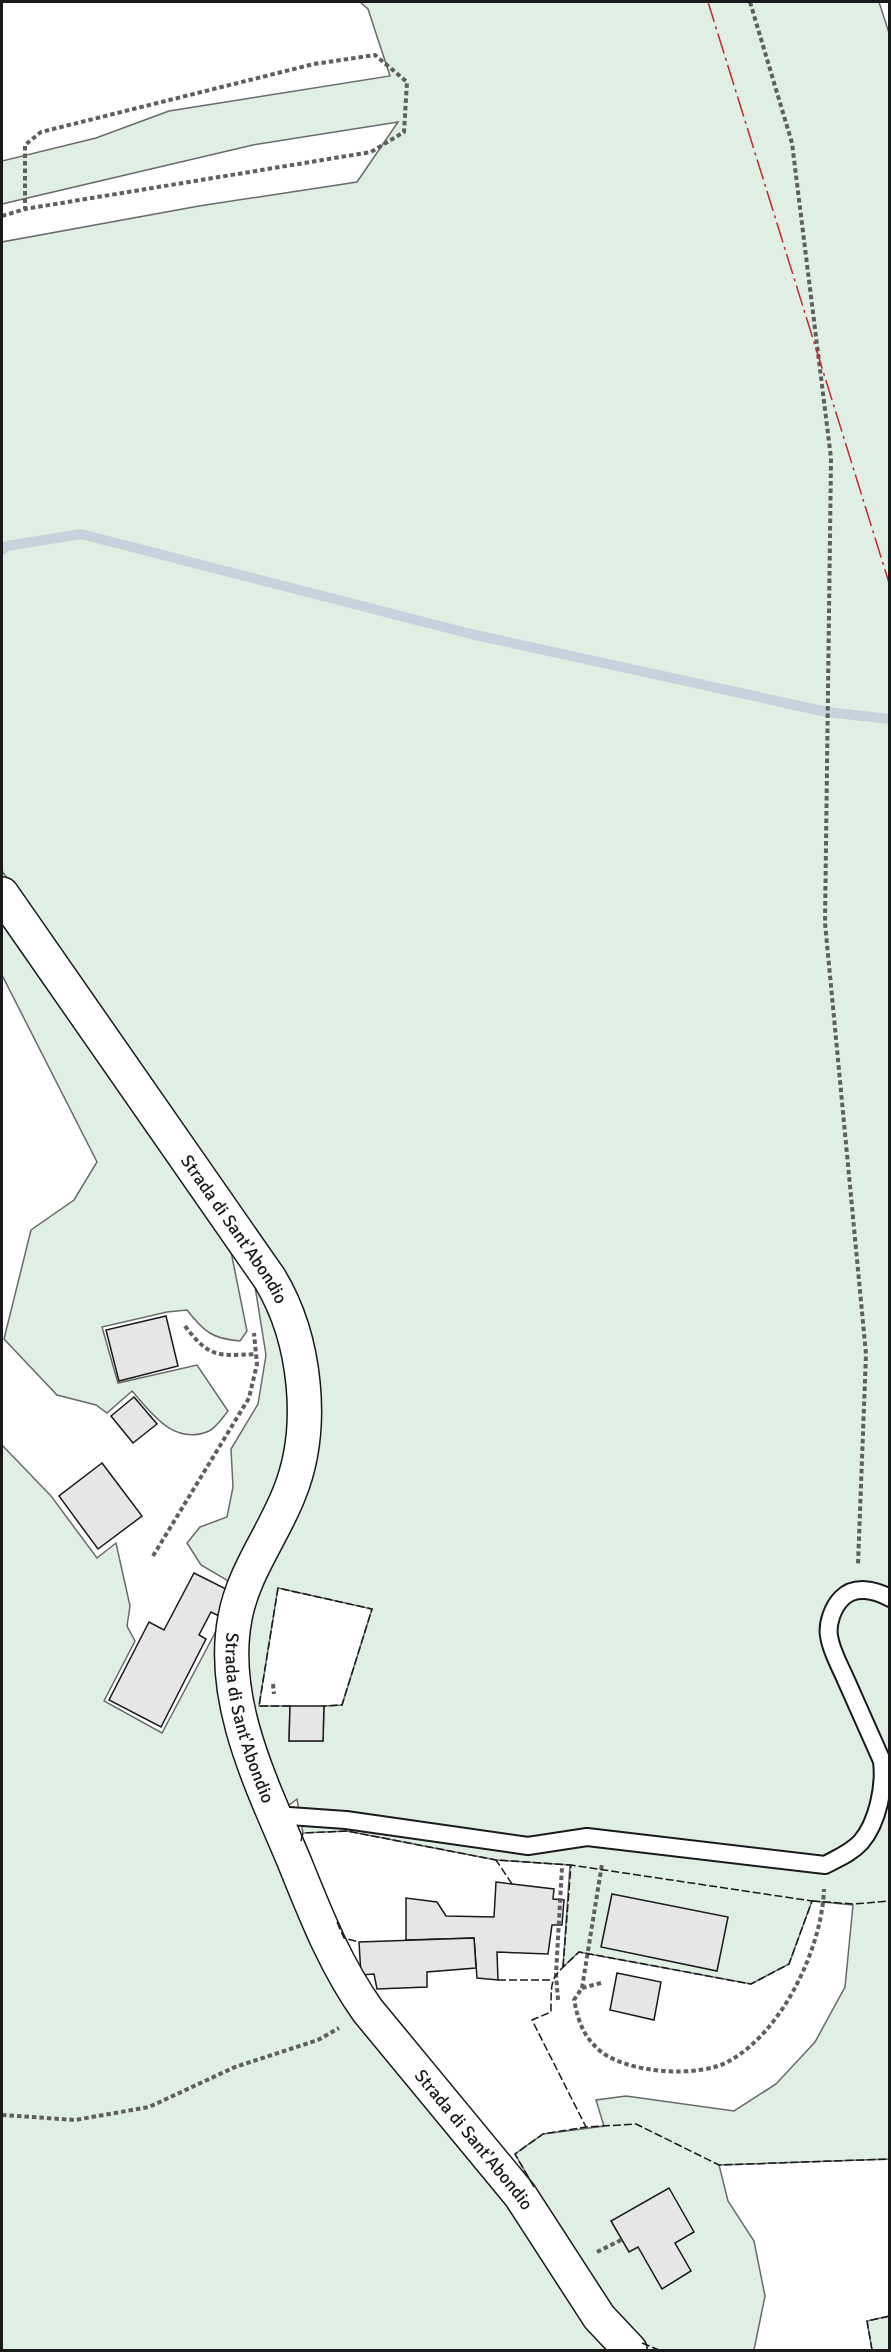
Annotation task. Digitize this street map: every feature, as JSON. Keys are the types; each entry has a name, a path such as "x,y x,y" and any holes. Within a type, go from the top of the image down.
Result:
{"street":[{"name":"Strada di Sant'Abondio","path":"2,894 270,1279 293,1330 304,1408 304,1431 297,1473 289,1494 242,1591 233,1637 235,1681 242,1722 260,1779 324,1935 349,1983 368,2011 520,2195 599,2317 630,2350"}],"lane":[{"path":"275,1815 346,1820 528,1846 587,1837 825,1865 849,1852 869,1829 881,1790 883,1772 882,1761 829,1635 831,1616 837,1603 847,1593 860,1590 876,1592 890,1598"}],"path":[{"path":"750,2 792,144 831,458 825,923 866,1354 858,1563 847,1593"},
{"path":"2,216 25,209 371,152 404,132 407,82 375,55 314,64 41,132 25,145 25,209"},
{"path":"185,1326 200,1346 221,1356 256,1354"},
{"path":"153,1556 249,1398 257,1364 254,1331"},
{"path":"605,1839 582,1988 574,2000 580,2027 598,2049 623,2063 662,2070 700,2072 731,2061 760,2038 801,1980 815,1940 824,1902 825,1865"},
{"path":"558,2000 556,1974 564,1842"},
{"path":"582,1988 601,1983"},
{"path":"2,2115 75,2120 149,2107 235,2067 318,2040 368,2011"}],"green space":[{"path":"360,2 879,2 890,36 889,2159 719,2165 728,2201 754,2241 765,2296 754,2350 647,2350 635,2340 577,2262 515,2154 543,2134 604,2126 596,2100 626,2096 734,2111 776,2084 815,2042 845,1987 853,1905 812,1901 789,1964 751,1984 579,1952 563,1967 570,1865 496,1860 347,1831 303,1833 297,1799 284,1809 259,1748 242,1625 294,1501 280,1274 2,871 2,242 199,206 357,182 398,122 253,145 2,204 2,161 96,138 169,111 390,76 368,9","holes":["278,1588 372,1609 342,1705 324,1706 323,1741 289,1741 290,1706 259,1706"]},
{"path":"2,913 226,1227 247,1331 240,1341 210,1333 187,1310 167,1312 102,1327 118,1383 197,1365 228,1411 212,1430 196,1435 175,1431 156,1418 132,1391 107,1413 96,1405 57,1395 4,1339 31,1230 74,1200 97,1162 2,975"},
{"path":"253,1274 287,1351 292,1449 235,1585 201,1565 187,1543 200,1527 227,1517 233,1487 231,1449 258,1404 266,1355"},
{"path":"2,1445 51,1496 97,1558 116,1543 130,1606 127,1626 135,1641 104,1701 162,1733 224,1616 319,1951 514,2203 614,2350 2,2350"},
{"path":"889,2316 889,2350 872,2350 867,2321"}],"building":[{"path":"166,1316 178,1366 119,1381 106,1330"},
{"path":"134,1397 157,1424 133,1443 111,1416"},
{"path":"102,1463 142,1516 98,1549 59,1496"},
{"path":"194,1573 232,1592 219,1616 211,1612 199,1635 206,1639 161,1727 109,1700 149,1622 164,1630"},
{"path":"290,1706 324,1706 323,1741 289,1741"},
{"path":"496,1882 554,1889 553,1899 564,1900 562,1925 552,1925 548,1954 497,1952 498,1980 477,1978 474,1938 406,1940 406,1898 437,1902 446,1916 494,1917"},
{"path":"612,1894 728,1917 717,1971 601,1947"},
{"path":"474,1938 476,1968 427,1972 427,1987 377,1989 374,1974 361,1975 359,1942"},
{"path":"617,1973 661,1982 654,2020 610,2010"},
{"path":"669,2188 694,2232 675,2243 691,2271 662,2289 638,2247 629,2252 611,2221"}],"waterway":[{"path":"2,550 7,546 81,534 471,634 827,712 890,719"}],"fence":[{"path":"290,1706 259,1706 278,1588 372,1609 342,1705 324,1706"},
{"path":"301,1841 303,1833 347,1831 496,1860"},
{"path":"512,1884 496,1860 571,1865"},
{"path":"563,1967 571,1865 812,1901 789,1964 751,1984 579,1952 563,1967 552,1983 551,2012 532,2020 586,2127"},
{"path":"812,1901 854,1904 890,1901"},
{"path":"337,1922 344,1938 359,1942"},
{"path":"498,1980 551,1980"},
{"path":"534,2187 515,2154 543,2134 586,2127 636,2124 719,2165 890,2159"},
{"path":"872,2350 867,2321 890,2316"},
{"path":"642,2343 659,2350"}],"power":[{"path":"708,2 890,586"}]}
